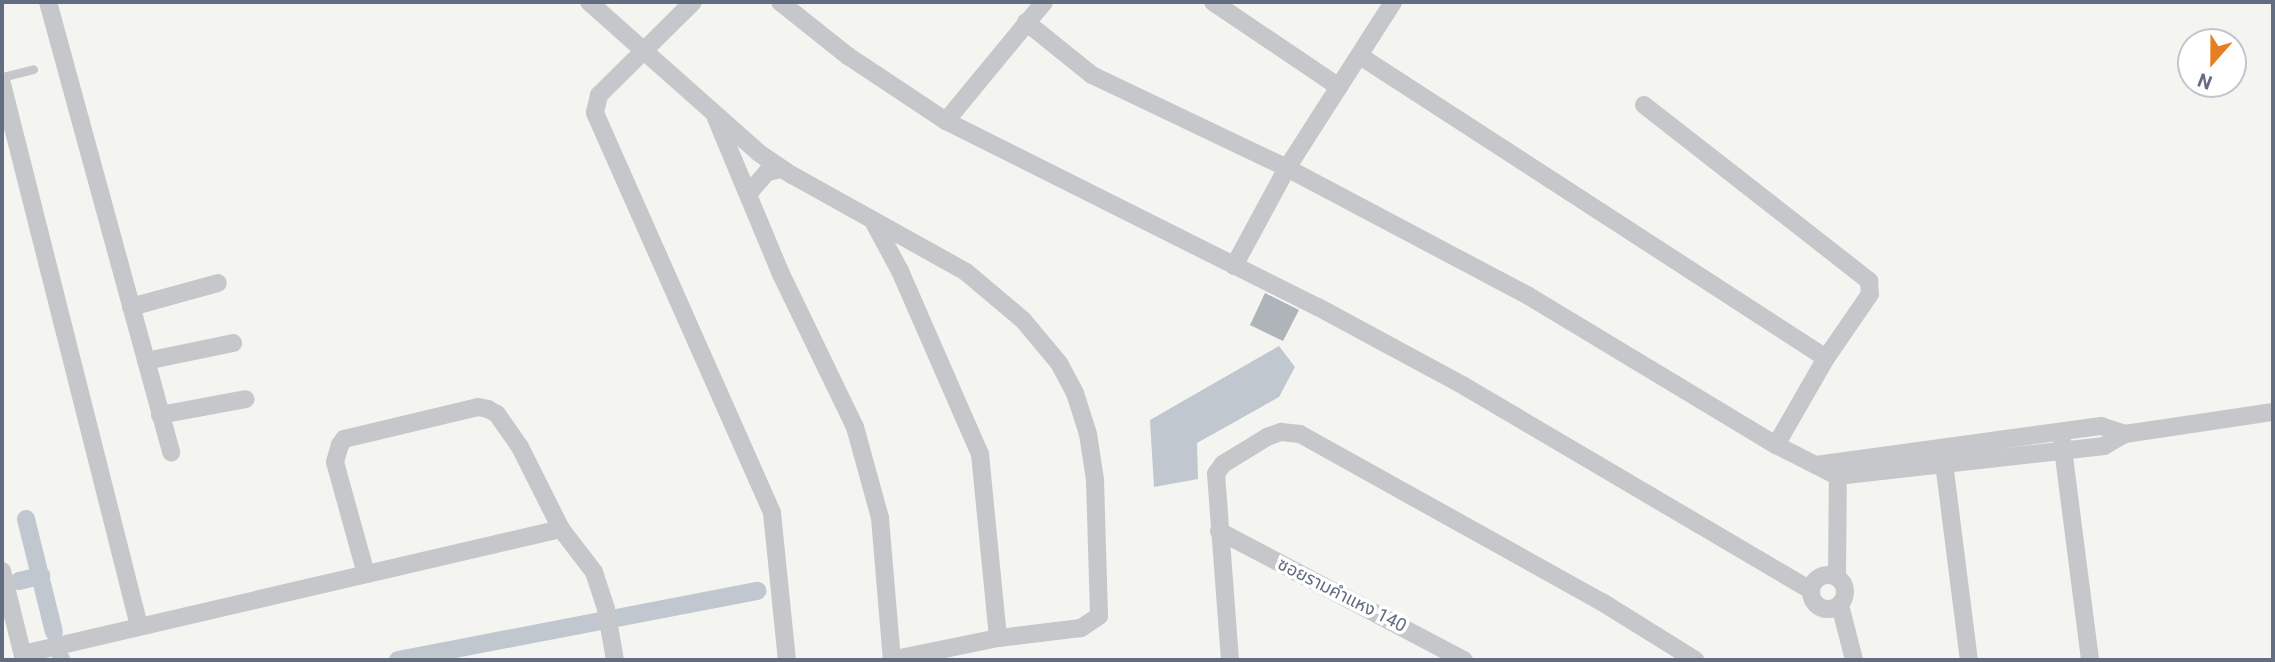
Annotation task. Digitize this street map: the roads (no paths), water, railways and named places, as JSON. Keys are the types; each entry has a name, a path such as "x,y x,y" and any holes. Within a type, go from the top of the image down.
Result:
{"street":[{"path":"48,2 171,453"},
{"path":"589,2 714,115 782,169 966,272 1023,320 1059,363 1075,393 1088,434 1099,523 1099,616 1081,628 998,638 892,660 880,518 855,428 780,272 714,115"},
{"path":"693,2 645,53 599,95 596,113 772,513 787,660"},
{"path":"780,2 848,56 946,121 1464,386 1811,590 1814,602 1823,609 1840,605"},
{"path":"946,121 1044,2"},
{"path":"1213,2 1339,87"},
{"path":"1234,266 1287,168 1393,2"},
{"path":"1026,22 1092,75 1287,168 1527,296 1776,445 1816,465 1838,469 1943,458 2064,451 2104,446 2125,434 2273,412"},
{"path":"1360,56 1826,358"},
{"path":"2,83 139,626"},
{"path":"1644,105 1869,281 1870,294 1826,358 1776,445"},
{"path":"748,194 767,172 782,169"},
{"path":"873,221 900,271 980,454 998,638"},
{"path":"131,307 218,283"},
{"path":"146,361 233,343"},
{"path":"160,415 246,400"},
{"path":"366,573 335,462 344,439 478,407 498,414 520,447 561,529 594,572 606,609 615,660"},
{"path":"1943,458 2061,431 2101,426 2125,434"},
{"path":"2061,431 2090,660"},
{"path":"1230,660 1215,482 1219,468 1267,437 1281,432 1300,434 1602,601 1695,660"},
{"path":"1943,458 1969,660"},
{"path":"1838,469 1837,577 1846,593 1840,605 1854,660"},
{"path":"2,571 23,657 139,626 561,529"},
{"name":"ซอยรามคำแหง 140","path":"1219,531 1464,660"},
{"path":"1811,590 1820,576 1837,577"}],"lane":[{"path":"2,77 33,69"}],"waterway":[{"path":"26,519 54,632"},
{"path":"19,581 41,576"},
{"path":"398,660 757,591"}]}
